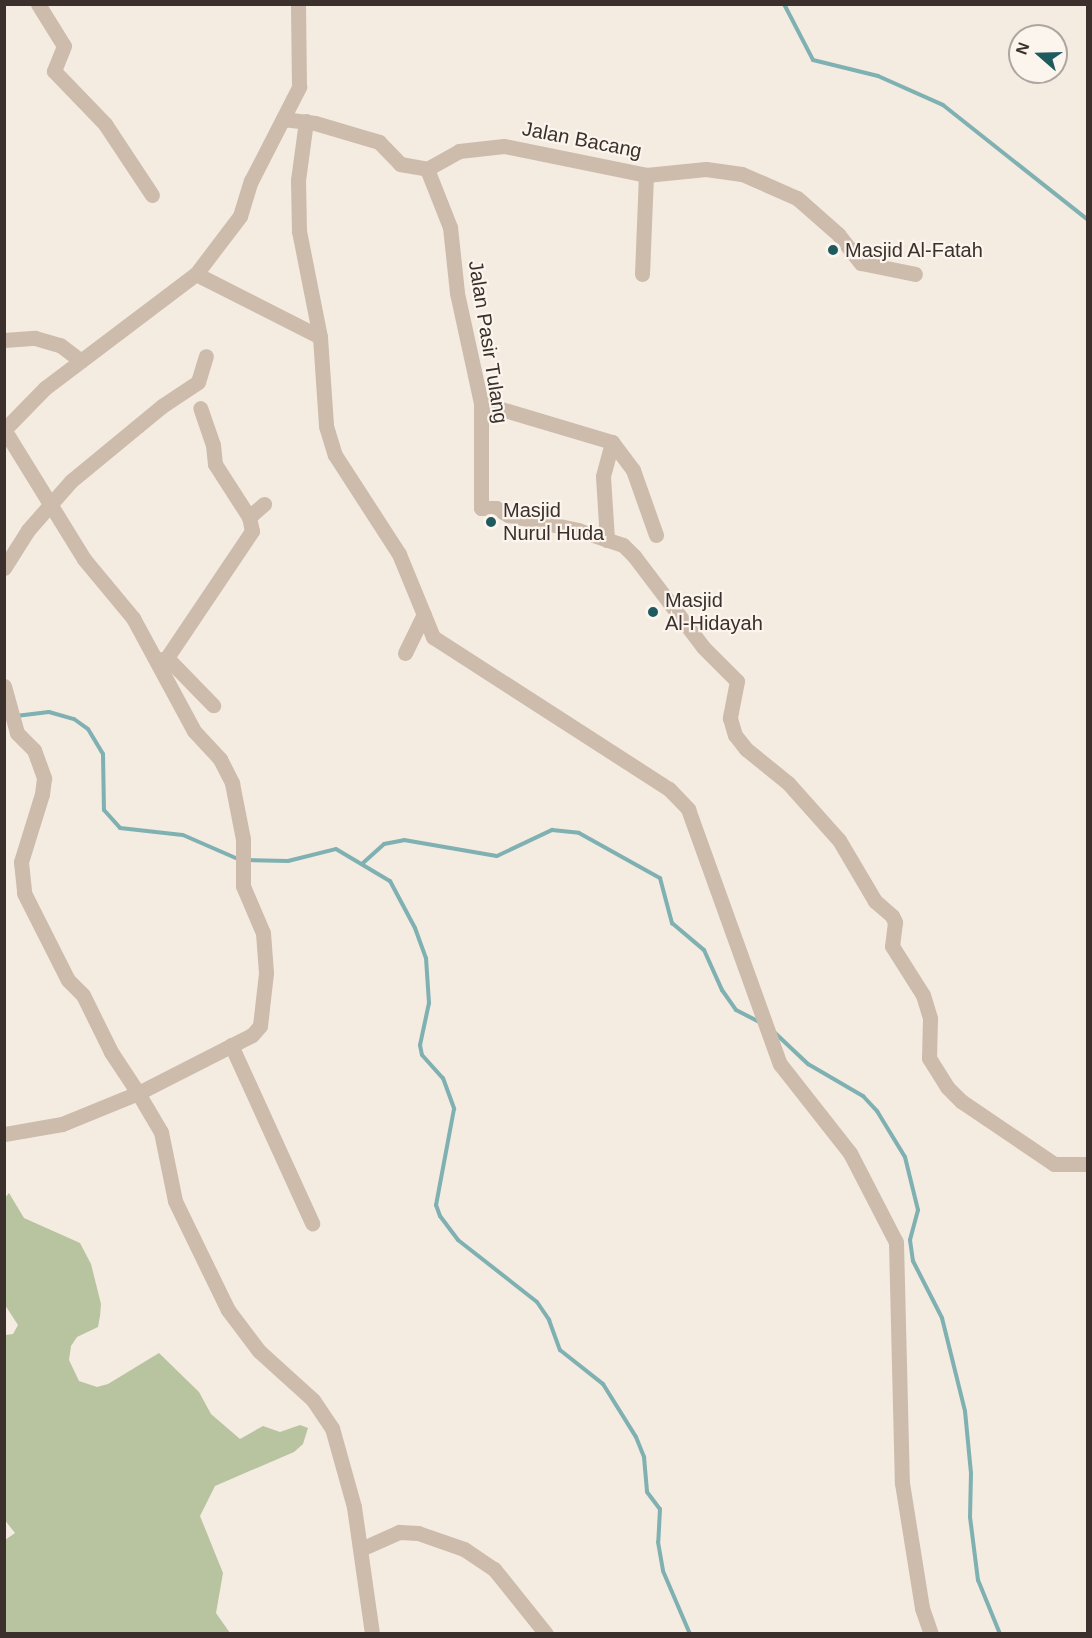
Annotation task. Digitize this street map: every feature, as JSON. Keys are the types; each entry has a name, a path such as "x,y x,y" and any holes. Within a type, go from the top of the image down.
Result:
{"street":[{"path":"38,4 64,46 54,71 105,124 152,195"},
{"path":"4,1134 62,1124 138,1093 231,1045 260,1026 266,973 263,933 243,886 242,873 245,854 232,783 220,759 194,731 159,659 133,618 84,560 5,430 45,388 196,274 240,216 251,182 299,87 298,4"},
{"path":"283,119 306,121 379,142 400,164 427,168"},
{"path":"306,121 297,210 320,337 330,441 348,478 399,554 438,642 551,709 669,789 688,809 780,1064 850,1153 896,1242 902,1483 922,1608 931,1634"},
{"name":"Jalan Bacang","path":"427,168 459,151 504,146 646,175 706,170 762,181 797,198 838,234 861,263 915,274"},
{"name":"Jalan Pasir Tulang","path":"427,168 450,227 457,293 481,403 481,508 496,508 507,515 623,545 634,556 683,624 737,681 730,718 735,735 746,749 788,783 854,861 875,901 892,916 895,922 892,946 896,957 909,968 923,995 930,1018 929,1058 961,1101 1054,1164 1088,1164"},
{"path":"642,274 646,175"},
{"path":"196,274 320,337"},
{"path":"4,340 35,338 60,345 81,361"},
{"path":"4,568 28,530 50,504 123,436 198,382 206,356"},
{"path":"481,403 612,442 633,470 656,535"},
{"path":"159,659 212,595 234,554 245,544 252,531 249,517 214,464 213,445 200,408"},
{"path":"607,540 603,476 612,442"},
{"path":"249,517 264,504"},
{"path":"405,653 424,614"},
{"path":"159,659 213,705"},
{"path":"4,686 17,733 34,750 44,778 42,794 21,862 24,893 68,980 83,995 111,1052 160,1132 179,1211 228,1310 259,1351 313,1400 332,1428 351,1491 372,1634"},
{"path":"231,1045 312,1223"},
{"path":"361,1549 399,1532 417,1533 455,1545 494,1569 546,1634"}],"green space":[{"path":"9,1193 24,1218 80,1243 91,1264 101,1304 100,1316 98,1327 77,1337 71,1346 69,1360 79,1381 97,1387 108,1384 159,1353 199,1392 211,1414 240,1439 263,1426 280,1432 300,1425 308,1428 303,1444 294,1452 215,1486 200,1516 223,1573 216,1613 230,1633 5,1633 5,1540 15,1533 4,1519 5,1335 13,1334 18,1325 5,1305 4,1199"}],"waterway":[{"path":"784,4 813,60 878,76 943,105 1088,220"},
{"path":"16,716 49,712 74,719 88,729 103,754 104,810 120,828 183,835 238,859"},
{"path":"363,863 384,844 404,840 497,856 552,830 579,833 660,878 672,923 704,950 722,990 736,1010 758,1021"},
{"path":"246,860 288,861 336,849 390,881 415,928 426,958 429,1003 420,1045 422,1055 443,1078 454,1109 436,1205 440,1216 458,1240 537,1302 549,1320 560,1350 603,1384 636,1437 644,1457 647,1492 660,1509 658,1542 663,1571 690,1634"},
{"path":"774,1032 808,1064 863,1096 877,1111 905,1157 918,1210 910,1240 913,1261 942,1318 965,1411 971,1473 970,1517 978,1580 1000,1634"}],"place":[{"name":"Masjid Al-Fatah","path":"833,250"},
{"name":"Masjid Nurul Huda","path":"491,522"},
{"name":"Masjid Al-Hidayah","path":"653,612"}]}
